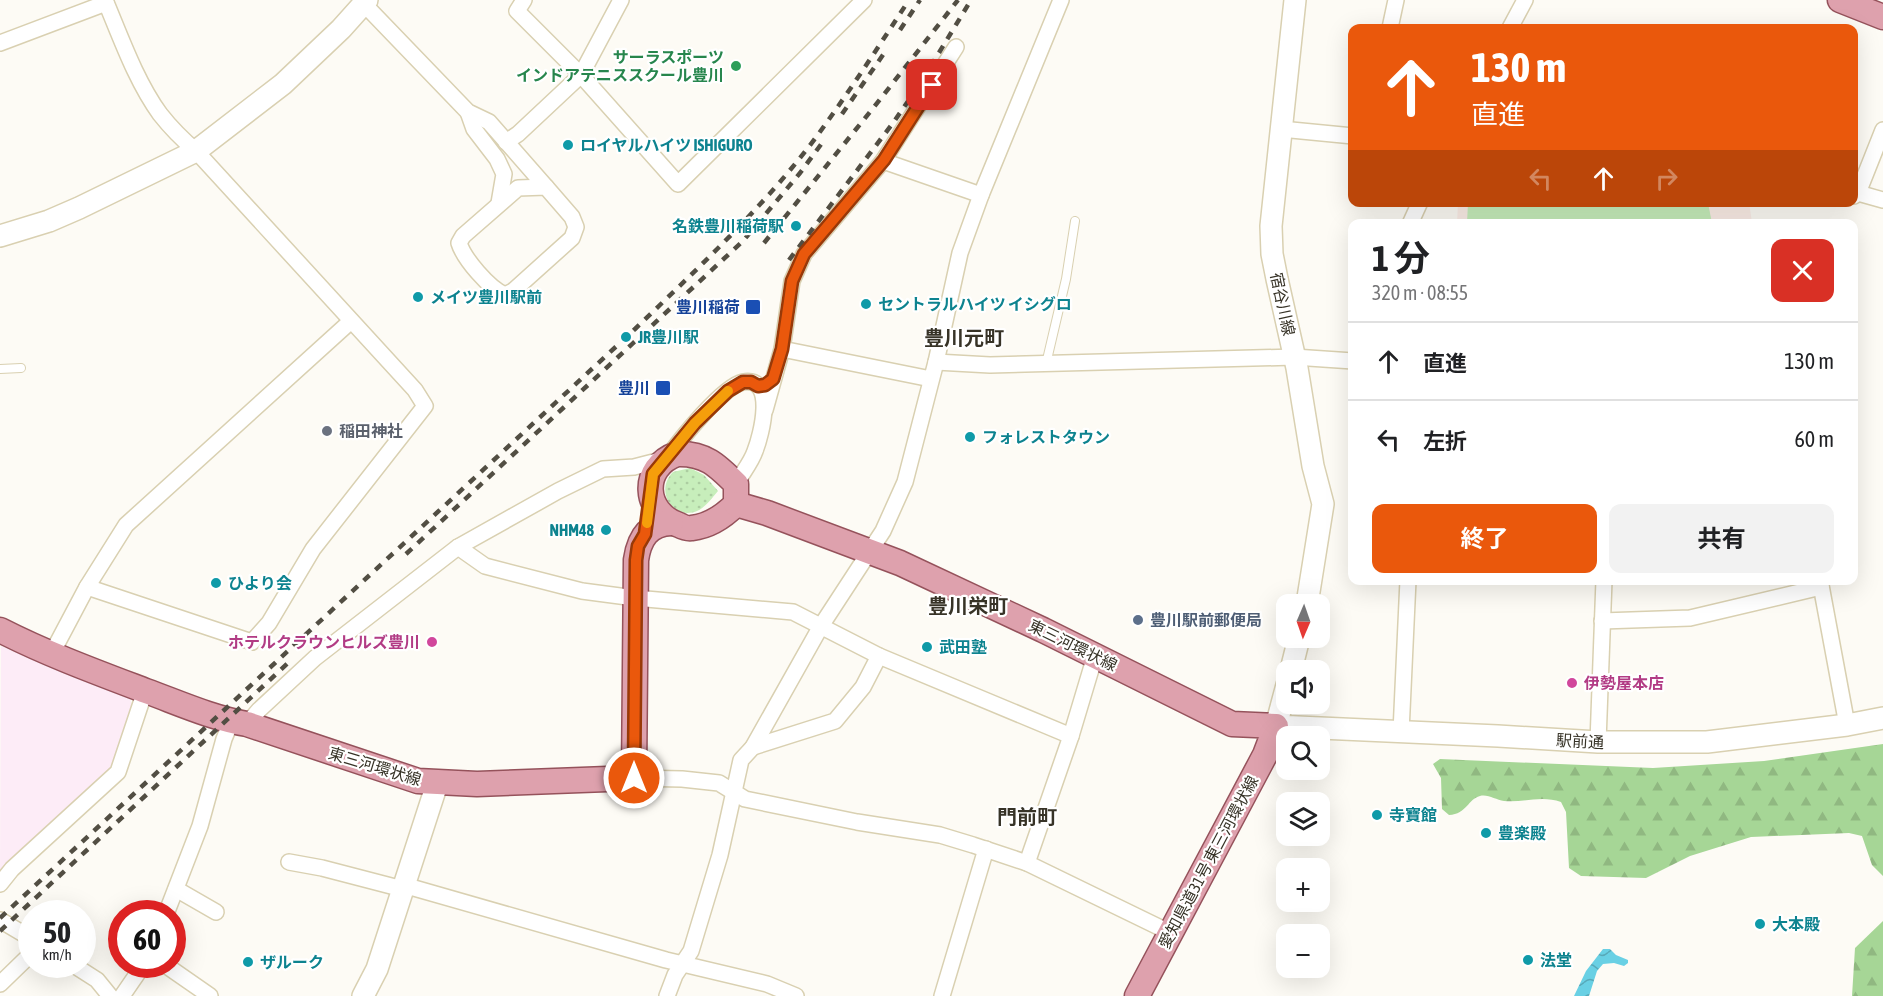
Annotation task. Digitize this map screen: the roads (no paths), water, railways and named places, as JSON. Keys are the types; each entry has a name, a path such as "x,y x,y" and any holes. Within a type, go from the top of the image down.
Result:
{"main road":[{"path":"1840,0 1883,17"},
{"name":"東三河環状線","path":"667,458 677,454 701,456 713,463 736,494 766,513 900,563 1233,724 1276,726"},
{"path":"634,778 636,560 638,546 645,534 653,474 667,458"},
{"path":"651,489 652,502 671,523"},
{"path":"645,534 661,523 671,523 689,529 708,524 736,494"},
{"name":"東三河環状線","path":"0,630 51,655 145,691 418,782 477,784 634,778"},
{"name":"愛知県道31号 東三河環状線","path":"1137,996 1265,755 1276,726"}],"street":[{"path":"524,0 518,11 581,75 678,184 864,0"},
{"path":"506,142 518,134 581,75 621,0"},
{"path":"667,996 682,963 691,951 720,855 741,760 753,747 821,626 883,531 905,482 936,362 960,253 981,195 1062,0"},
{"name":"宿谷川線","path":"1295,0 1271,226 1272,254 1308,427 1313,466 1323,504 1309,594"},
{"path":"1391,24 1396,0"},
{"path":"1512,24 1525,0"},
{"path":"0,43 106,1 138,75 159,113 415,390 425,406 313,549 269,623 252,642 87,587"},
{"path":"0,236 49,221 79,208 196,151 283,84 341,29 365,2 468,112 489,122 506,142 546,187 572,217 576,227 572,238 513,291 505,295 496,291 462,254 459,243 463,236 518,188 546,187"},
{"path":"736,494 755,452 782,349 792,281 804,254 884,160 956,47"},
{"path":"468,112 474,129 497,159 504,174 499,204"},
{"path":"1281,129 1348,136"},
{"path":"1858,190 1883,130"},
{"path":"884,160 981,195"},
{"path":"1858,195 1883,200"},
{"path":"51,655 87,587 126,525 351,321"},
{"path":"782,349 930,380"},
{"path":"936,362 990,365 1294,357 1348,361"},
{"path":"758,386 765,385 773,379"},
{"path":"172,900 200,826 224,739 239,723 259,710 315,658 458,547 558,491 603,469 634,467 667,458 695,423 728,391 743,382 751,382 758,386 764,399 765,410"},
{"path":"634,467 642,474 651,489"},
{"path":"458,547 485,566 582,591 793,612 879,656 1071,736"},
{"path":"1401,732 1408,585"},
{"path":"1598,742 1604,585"},
{"path":"1602,621 1690,618 1817,585"},
{"path":"1821,585 1847,725"},
{"path":"753,747 835,721 862,687 879,656"},
{"path":"1027,862 1071,736 1095,656"},
{"path":"0,884 12,869 118,772 145,691"},
{"path":"1276,726 1279,714"},
{"name":"駅前通","path":"1330,729 1598,742 1707,742 1847,725 1883,718"},
{"path":"634,778 682,779 719,783 745,799 857,822 940,835 1027,862 1171,933"},
{"path":"363,996 377,969 437,784"},
{"path":"942,996 986,849"},
{"path":"289,862 404,888 414,888 666,960 767,984 796,996"},
{"path":"176,889 216,912"},
{"path":"0,920 18,931"},
{"path":"0,984 18,967"},
{"path":"94,978 110,996"},
{"path":"122,996 134,978"},
{"path":"184,978 210,996"}],"lane":[{"path":"1046,364 1066,279 1075,221"},
{"path":"0,369 21,368"}],"water":[{"path":"1603,949 1610,949 1616,955 1628,960 1628,963 1624,966 1614,963 1603,964 1597,971 1589,996 1574,996 1586,971"}],"railway":[{"path":"0,918 635,329 730,236 775,188 817,136 909,0"},
{"path":"900,30 920,0"},
{"path":"764,243 958,0"},
{"path":"789,260 893,123 920,84 971,0"},
{"path":"842,114 885,52"},
{"path":"406,554 743,241 800,173 825,139"},
{"path":"0,931 288,663"}],"place":[{"name":"サーラスポーツ インドアテニススクール豊川","path":"736,66"},
{"name":"ロイヤルハイツ ISHIGURO","path":"568,145"},
{"name":"名鉄豊川稲荷駅","path":"796,226"},
{"name":"メイツ豊川駅前","path":"418,297"},
{"name":"セントラルハイツ イシグロ","path":"866,304"},
{"name":"豊川稲荷","path":"753,307"},
{"name":"JR豊川駅","path":"626,337"},
{"name":"豊川","path":"663,388"},
{"name":"稲田神社","path":"327,431"},
{"name":"フォレストタウン","path":"970,437"},
{"name":"NHM48","path":"606,530"},
{"name":"ひより会","path":"216,583"},
{"name":"豊川駅前郵便局","path":"1138,620"},
{"name":"ホテルクラウンヒルズ豊川","path":"432,642"},
{"name":"武田塾","path":"927,647"},
{"name":"伊勢屋本店","path":"1572,683"},
{"name":"寺寶館","path":"1377,815"},
{"name":"豊楽殿","path":"1486,833"},
{"name":"大本殿","path":"1760,924"},
{"name":"法堂","path":"1528,960"},
{"name":"ザルーク","path":"248,962"}],"district":[{"name":"豊川元町","path":"964,338"},
{"name":"豊川栄町","path":"968,606"},
{"name":"門前町","path":"1027,817"}]}
